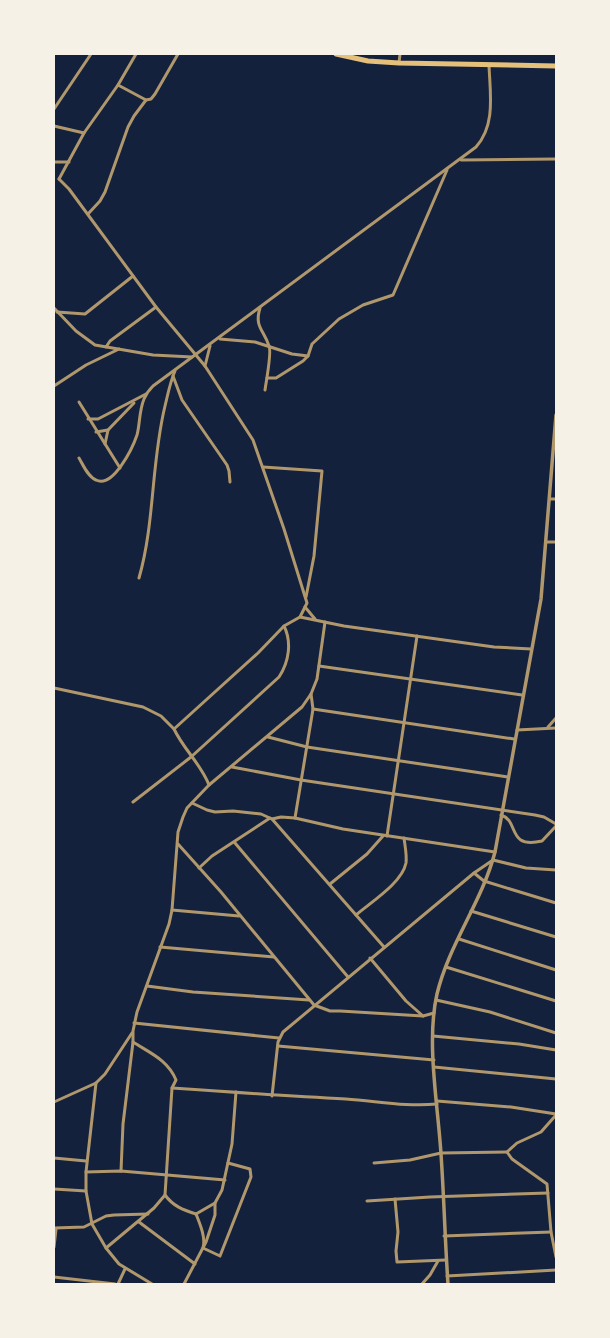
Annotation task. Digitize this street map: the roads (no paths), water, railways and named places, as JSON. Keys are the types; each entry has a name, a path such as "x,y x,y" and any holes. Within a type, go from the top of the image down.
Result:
{"highway":[{"path":"336,54 368,61 399,63 556,66"}],"street":[{"path":"54,109 91,54"},
{"path":"54,180 59,179 84,133 118,85 136,54"},
{"path":"88,214 100,201 128,127 134,116 146,100 155,94 178,54"},
{"path":"399,63 400,54"},
{"path":"88,419 98,419 146,394 153,386 193,356 448,168 461,160 482,140 488,126 490,113 489,65"},
{"path":"118,85 146,100"},
{"path":"54,126 84,133"},
{"path":"461,160 556,159"},
{"path":"54,162 69,162"},
{"path":"267,378 283,376 308,356 312,344 339,319 363,306 393,295 448,168"},
{"path":"59,179 69,189 88,214 193,356 205,366 253,440 306,599"},
{"path":"57,312 85,314 133,276"},
{"path":"106,347 110,341 156,307"},
{"path":"54,308 86,341 95,345 164,356 193,356"},
{"path":"260,308 258,314 258,326 270,347 265,390"},
{"path":"219,338 248,341 292,354 308,356"},
{"path":"110,341 114,348"},
{"path":"205,366 211,344"},
{"path":"54,386 86,365 119,350"},
{"path":"138,578 149,535 151,500 162,418 176,369"},
{"path":"173,376 182,400 226,465 229,471 230,482"},
{"path":"79,458 91,477 96,481 107,479 120,468 137,435 142,405 146,394"},
{"path":"105,444 108,430 136,400"},
{"path":"78,402 120,468"},
{"path":"448,1284 444,1236 441,1153 434,1067 434,1013 436,1000 446,967 484,882 495,852 522,695 541,599 547,542 556,415"},
{"path":"94,428 98,419"},
{"path":"96,432 108,430"},
{"path":"174,729 258,653 284,626 300,617 305,606 314,556 322,471 263,467"},
{"path":"550,499 556,499"},
{"path":"547,542 556,542"},
{"path":"305,606 315,619"},
{"path":"300,617 494,647 531,649"},
{"path":"121,1171 122,1124 133,1042 134,1023 172,910 181,823 187,808 209,785 302,708 311,694 317,679 325,622"},
{"path":"133,802 191,757 272,684 282,672 286,664 289,642 288,633 284,626"},
{"path":"387,836 417,636"},
{"path":"319,666 522,695"},
{"path":"54,688 143,707 161,716 174,729 191,757 205,774 209,785"},
{"path":"295,818 313,709 311,694"},
{"path":"313,709 514,739"},
{"path":"546,728 556,718"},
{"path":"516,730 556,728"},
{"path":"268,737 307,747 508,777"},
{"path":"232,767 501,813 544,817 556,825 542,841 525,842 516,837 510,820 501,813"},
{"path":"192,803 207,810 261,814 271,819 330,884 384,947"},
{"path":"199,868 212,856 236,843 271,819 281,817 295,818 383,836 495,852"},
{"path":"330,884 367,854 383,836"},
{"path":"356,914 397,880 403,872 406,863 404,838"},
{"path":"236,843 348,977"},
{"path":"178,844 314,1005 330,1011 423,1016 434,1013"},
{"path":"272,1096 279,1038 283,1032 474,872 493,860 526,868 556,870"},
{"path":"474,872 484,882 556,903"},
{"path":"172,910 239,916"},
{"path":"471,911 556,937"},
{"path":"459,939 556,970"},
{"path":"160,947 274,957"},
{"path":"370,958 406,1001 423,1016"},
{"path":"446,967 556,1002"},
{"path":"147,986 193,992 309,1000"},
{"path":"436,1000 490,1012 556,1033"},
{"path":"134,1023 279,1038"},
{"path":"54,1102 96,1083 105,1074 133,1031"},
{"path":"433,1036 519,1044 556,1050"},
{"path":"133,1042 153,1053 172,1071 176,1080 172,1088 165,1195 170,1202 178,1208 196,1214 201,1225 204,1244 203,1248"},
{"path":"278,1046 434,1060"},
{"path":"434,1067 556,1079"},
{"path":"96,1083 86,1161 86,1191 92,1224 106,1248 125,1269 152,1284"},
{"path":"172,1088 272,1096 361,1100 408,1106 437,1102 511,1107 556,1114"},
{"path":"196,1214 215,1202 222,1190 228,1163 236,1092"},
{"path":"374,1163 410,1160 441,1153 507,1152 518,1143 541,1132 556,1114"},
{"path":"507,1152 512,1159 545,1181 548,1193 551,1232 556,1257"},
{"path":"54,1158 86,1161"},
{"path":"203,1248 218,1256 222,1255 251,1177 250,1169 228,1163"},
{"path":"86,1172 121,1171 225,1180"},
{"path":"54,1188 86,1191"},
{"path":"367,1201 548,1193"},
{"path":"106,1248 148,1214 165,1195"},
{"path":"395,1199 398,1232 396,1251 397,1262 446,1260"},
{"path":"184,1284 203,1248 215,1214 215,1202"},
{"path":"54,1247 55,1229 80,1228 114,1214 148,1214"},
{"path":"139,1222 195,1264"},
{"path":"444,1236 551,1232"},
{"path":"422,1284 430,1275 438,1261"},
{"path":"54,1277 117,1284 125,1269"},
{"path":"447,1276 556,1270"}]}
